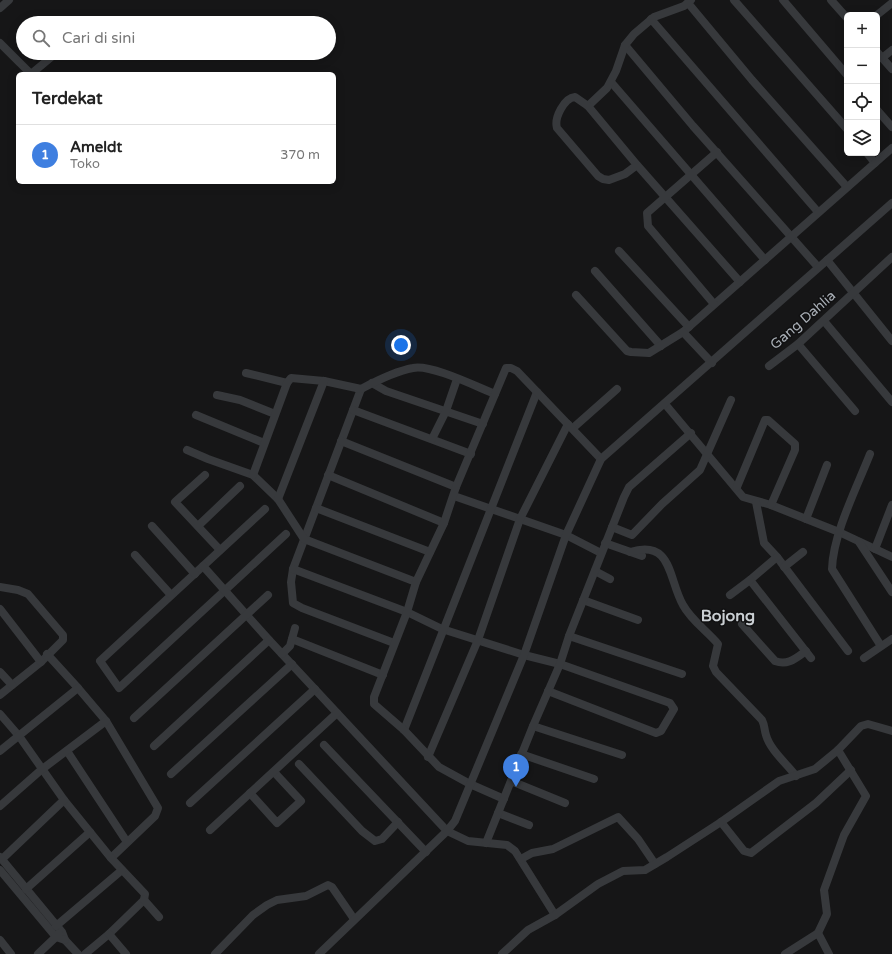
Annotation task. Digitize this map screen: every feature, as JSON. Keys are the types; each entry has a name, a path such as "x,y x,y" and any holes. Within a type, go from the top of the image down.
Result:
{"street":[{"path":"0,8 9,0"},
{"path":"734,0 844,126"},
{"path":"783,0 844,71"},
{"path":"588,106 607,88 611,82 625,45 651,19 690,1 752,80 847,187"},
{"path":"835,1 844,14"},
{"path":"880,13 892,3"},
{"path":"651,19 818,212"},
{"path":"0,43 16,59"},
{"path":"625,45 818,267"},
{"path":"892,50 880,55 892,69"},
{"path":"17,60 29,72"},
{"path":"33,72 48,60"},
{"path":"611,82 765,260"},
{"path":"637,165 625,174 609,180 598,176 557,128 557,117 566,102 571,97 580,98 588,106 637,165 740,282"},
{"path":"880,113 892,127"},
{"path":"576,295 627,351 644,354 661,346 686,330 892,148"},
{"path":"714,304 648,226 647,213 717,152"},
{"path":"870,156 875,162"},
{"path":"319,954 426,852 447,831 455,820 524,656 566,535 601,459 698,376 818,267 892,203"},
{"path":"619,251 712,363"},
{"name":"Gang Dahlia","path":"769,366 798,344 824,321 892,257"},
{"path":"827,260 892,341"},
{"path":"595,272 661,346"},
{"path":"824,321 892,402"},
{"path":"798,344 856,411"},
{"path":"394,643 293,603 291,582 293,570 361,389 372,383 413,367 440,372 495,394"},
{"path":"504,799 446,772 428,757 404,730 373,704 394,643 407,612 416,582 444,523 456,487 506,368 511,368 517,371 601,459"},
{"path":"246,372 287,383"},
{"path":"253,474 287,383 293,378 324,381 361,389"},
{"path":"432,439 446,411 457,379"},
{"path":"278,498 324,381"},
{"path":"372,383 386,391 483,424"},
{"path":"428,757 478,640 520,519 570,426 617,389"},
{"path":"404,730 442,629 537,392"},
{"path":"217,395 240,400 275,414"},
{"path":"612,527 632,535 662,504 700,470 731,400"},
{"path":"665,404 737,487 743,497 756,502 771,505 839,532 892,557"},
{"path":"353,410 470,454"},
{"path":"196,415 264,443"},
{"path":"737,487 765,420 768,420 795,444 794,450 771,505"},
{"path":"486,844 521,754 560,664 568,636 595,571 604,543 629,487 691,434"},
{"path":"341,441 456,487"},
{"path":"187,450 208,459 253,474 278,498 304,539 416,582"},
{"path":"870,454 839,532 832,560 832,569 881,646"},
{"path":"806,519 827,464"},
{"path":"205,475 175,502 220,550"},
{"path":"328,475 444,523"},
{"path":"198,526 240,486"},
{"path":"454,496 566,535 601,553"},
{"path":"756,502 764,543 777,557 848,650"},
{"path":"875,549 892,505"},
{"path":"316,508 430,552"},
{"path":"265,509 100,661 119,688 286,534"},
{"path":"152,526 195,574"},
{"path":"859,541 892,592"},
{"path":"604,543 642,556"},
{"path":"630,552 642,548 651,549 662,556 669,566 684,606 718,644 713,666 716,672 762,720 765,726 766,736 796,776"},
{"path":"784,567 803,552"},
{"path":"134,555 171,596"},
{"path":"730,595 777,557"},
{"path":"203,566 269,640 447,831 468,841 511,847 522,859 555,915"},
{"path":"293,570 407,612 442,629 524,656 560,664 670,703 674,706 673,712 661,731 656,733 548,691"},
{"path":"595,571 610,579"},
{"path":"750,580 811,658"},
{"path":"0,587 18,590 28,594 63,635 63,640 40,662 0,695"},
{"path":"134,718 268,595"},
{"path":"583,600 638,620"},
{"path":"0,609 40,662"},
{"path":"742,624 775,661 780,663 790,662 806,650"},
{"path":"282,654 290,646 296,628"},
{"path":"568,636 682,674"},
{"path":"292,639 383,675"},
{"path":"864,658 892,639"},
{"path":"154,746 269,640"},
{"path":"47,654 106,721 158,810 155,816 112,858"},
{"path":"171,774 292,664"},
{"path":"0,672 12,686"},
{"path":"0,751 78,688"},
{"path":"190,803 315,689"},
{"path":"210,830 337,713"},
{"path":"0,714 19,736 41,770 64,800 122,870 143,889 146,895 144,900 109,934 85,954"},
{"path":"0,806 41,770 106,721"},
{"path":"502,954 528,930 555,915 598,884 623,871 642,871 656,864 722,822 773,785 815,769 838,750 865,724 892,731"},
{"path":"533,726 622,755"},
{"path":"324,745 426,852"},
{"path":"785,954 818,933 827,914 824,890 844,835 865,800 863,789 838,750"},
{"path":"67,751 127,842"},
{"path":"521,754 594,779"},
{"path":"299,764 362,831 375,841 382,838 398,822"},
{"path":"722,822 744,851 751,853 816,803 851,770"},
{"path":"250,793 277,823 301,801 274,772"},
{"path":"511,781 565,803"},
{"path":"59,934 1,858 64,800"},
{"path":"498,813 529,825"},
{"path":"522,859 532,853 553,849 618,817 638,839 656,864"},
{"path":"26,889 90,832"},
{"path":"0,870 78,954"},
{"path":"38,954 122,870"},
{"path":"215,954 252,915 267,905 277,900 306,896 328,885 332,887 354,919"},
{"path":"144,900 159,917"},
{"path":"818,933 829,954"},
{"path":"109,934 126,954"},
{"path":"0,940 11,954"}],"place":[{"name":"Ameldt","path":"516,787"}],"district":[{"name":"Bojong","path":"728,616"}]}
